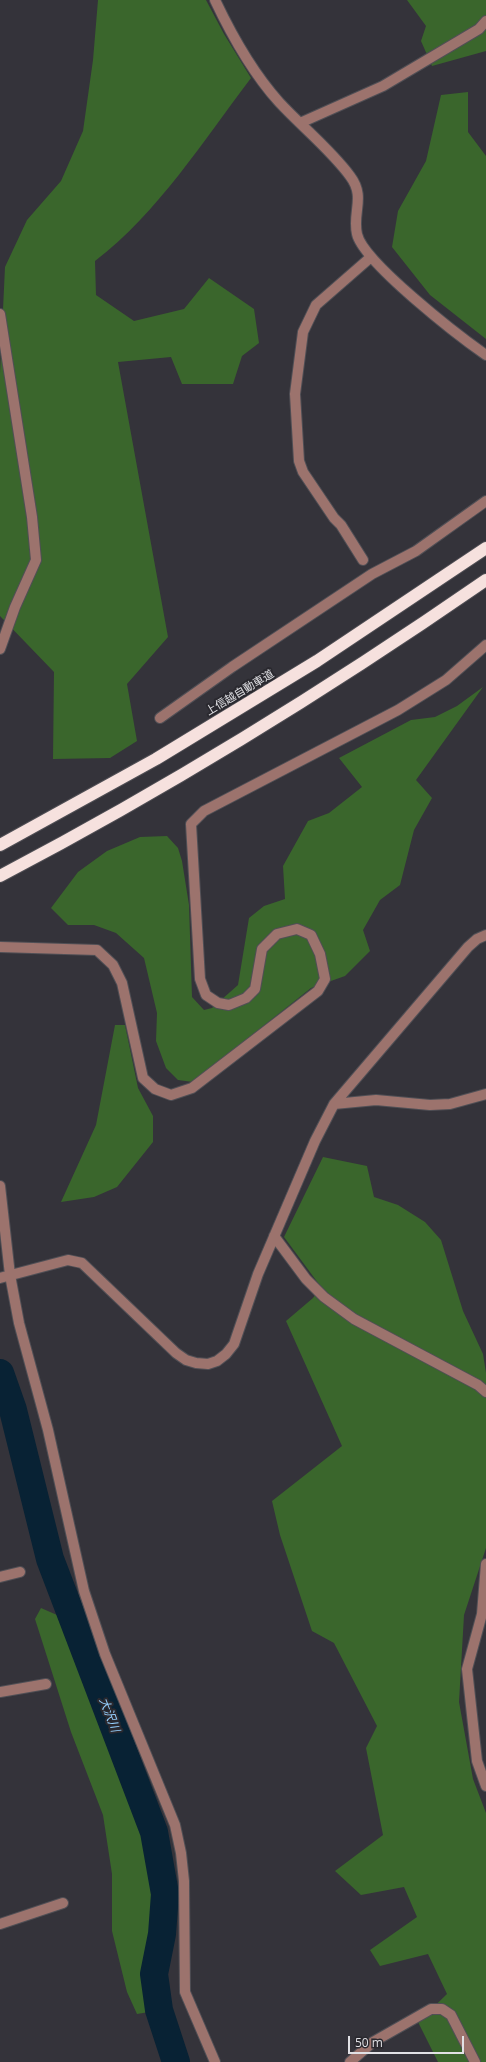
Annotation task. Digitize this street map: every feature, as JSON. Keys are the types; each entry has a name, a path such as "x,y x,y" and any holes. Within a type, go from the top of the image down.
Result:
{"highway":[{"name":"上信越自動車道","path":"0,845 156,759 317,661 486,548"},
{"path":"0,876 248,735 416,629 486,580"}],"street":[{"path":"215,0 228,28 252,67 278,100 345,170 356,184 359,198 357,234 363,248 379,267 465,340 486,355"},
{"path":"300,123 383,86 479,29 486,21"},
{"path":"363,560 341,525 334,518 303,472 299,461 295,394 303,332 316,305 371,257"},
{"path":"0,314 32,517 36,560 15,607 0,649"},
{"path":"160,718 232,667 372,574 416,552 486,501"},
{"path":"0,947 97,950 113,966 122,983 143,1078 155,1089 170,1095 192,1088 318,991 325,979 320,954 311,935 297,929 277,934 262,949 255,989 246,998 229,1005 218,1003 206,995 200,979 191,824 204,811 398,710 446,680 486,645"},
{"path":"5,1277 68,1260 82,1263 176,1353 191,1361 208,1364 217,1361 226,1354 234,1344 258,1274 315,1141 334,1104 468,947 477,939 486,935"},
{"path":"334,1104 376,1100 430,1105 450,1104 486,1094"},
{"path":"0,1186 5,1277 48,1430 84,1591 105,1654 175,1825 181,1853 184,1881 185,1992 215,2062"},
{"path":"274,1236 306,1279 324,1297 354,1319 478,1385 486,1392"},
{"path":"486,1564 482,1614 467,1669 477,1761 486,1786"},
{"path":"0,1577 20,1572"},
{"path":"0,1692 46,1684"},
{"path":"0,1924 63,1903"},
{"path":"350,2062 374,2042 431,2009 442,2010 451,2015 475,2062"}],"green space":[{"path":"98,0 206,0 224,34 251,78 179,175 159,199 118,242 95,261 96,295 134,321 184,309 209,278 254,309 259,343 242,356 233,384 182,384 171,357 118,362 168,637 127,684 137,741 110,758 53,759 54,672 0,616 0,373 5,267 27,220 61,181 83,131 93,60"},
{"path":"407,0 486,0 486,51 432,66 421,41 426,26"},
{"path":"468,92 468,132 486,156 486,339 430,295 392,247 398,211 426,161 441,95"},
{"path":"483,687 416,780 432,798 414,830 400,885 380,900 363,930 370,951 345,976 311,988 193,1082 178,1080 166,1068 156,1041 157,1013 144,958 116,933 94,925 68,925 51,908 78,872 107,851 140,837 167,836 178,848 182,861 189,905 192,997 204,1010 212,1008 238,985 249,918 264,906 285,899 283,866 308,821 329,813 362,787 339,758 411,720 435,717 457,706"},
{"path":"115,1025 125,1025 138,1088 153,1116 153,1142 117,1187 94,1197 61,1202 96,1125"},
{"path":"323,1157 367,1166 374,1197 398,1205 425,1222 441,1240 463,1311 483,1354 486,1373 486,1548 464,1615 459,1702 473,1779 486,1813 486,2062 438,2062 418,2022 447,1994 428,1954 380,1966 370,1950 417,1917 404,1887 361,1895 335,1871 383,1835 366,1748 377,1726 334,1643 312,1631 280,1535 272,1501 342,1446 286,1321 313,1298 321,1287 284,1237"},
{"path":"41,1608 57,1615 142,1817 158,1883 157,1913 151,1947 149,2012 137,2014 127,1992 112,1931 112,1874 103,1815 71,1732 35,1619"}],"waterway":[{"name":"大沢川","path":"0,1373 13,1410 50,1559 154,1832 165,1894 162,1934 154,1974 159,2010 176,2062"}]}
